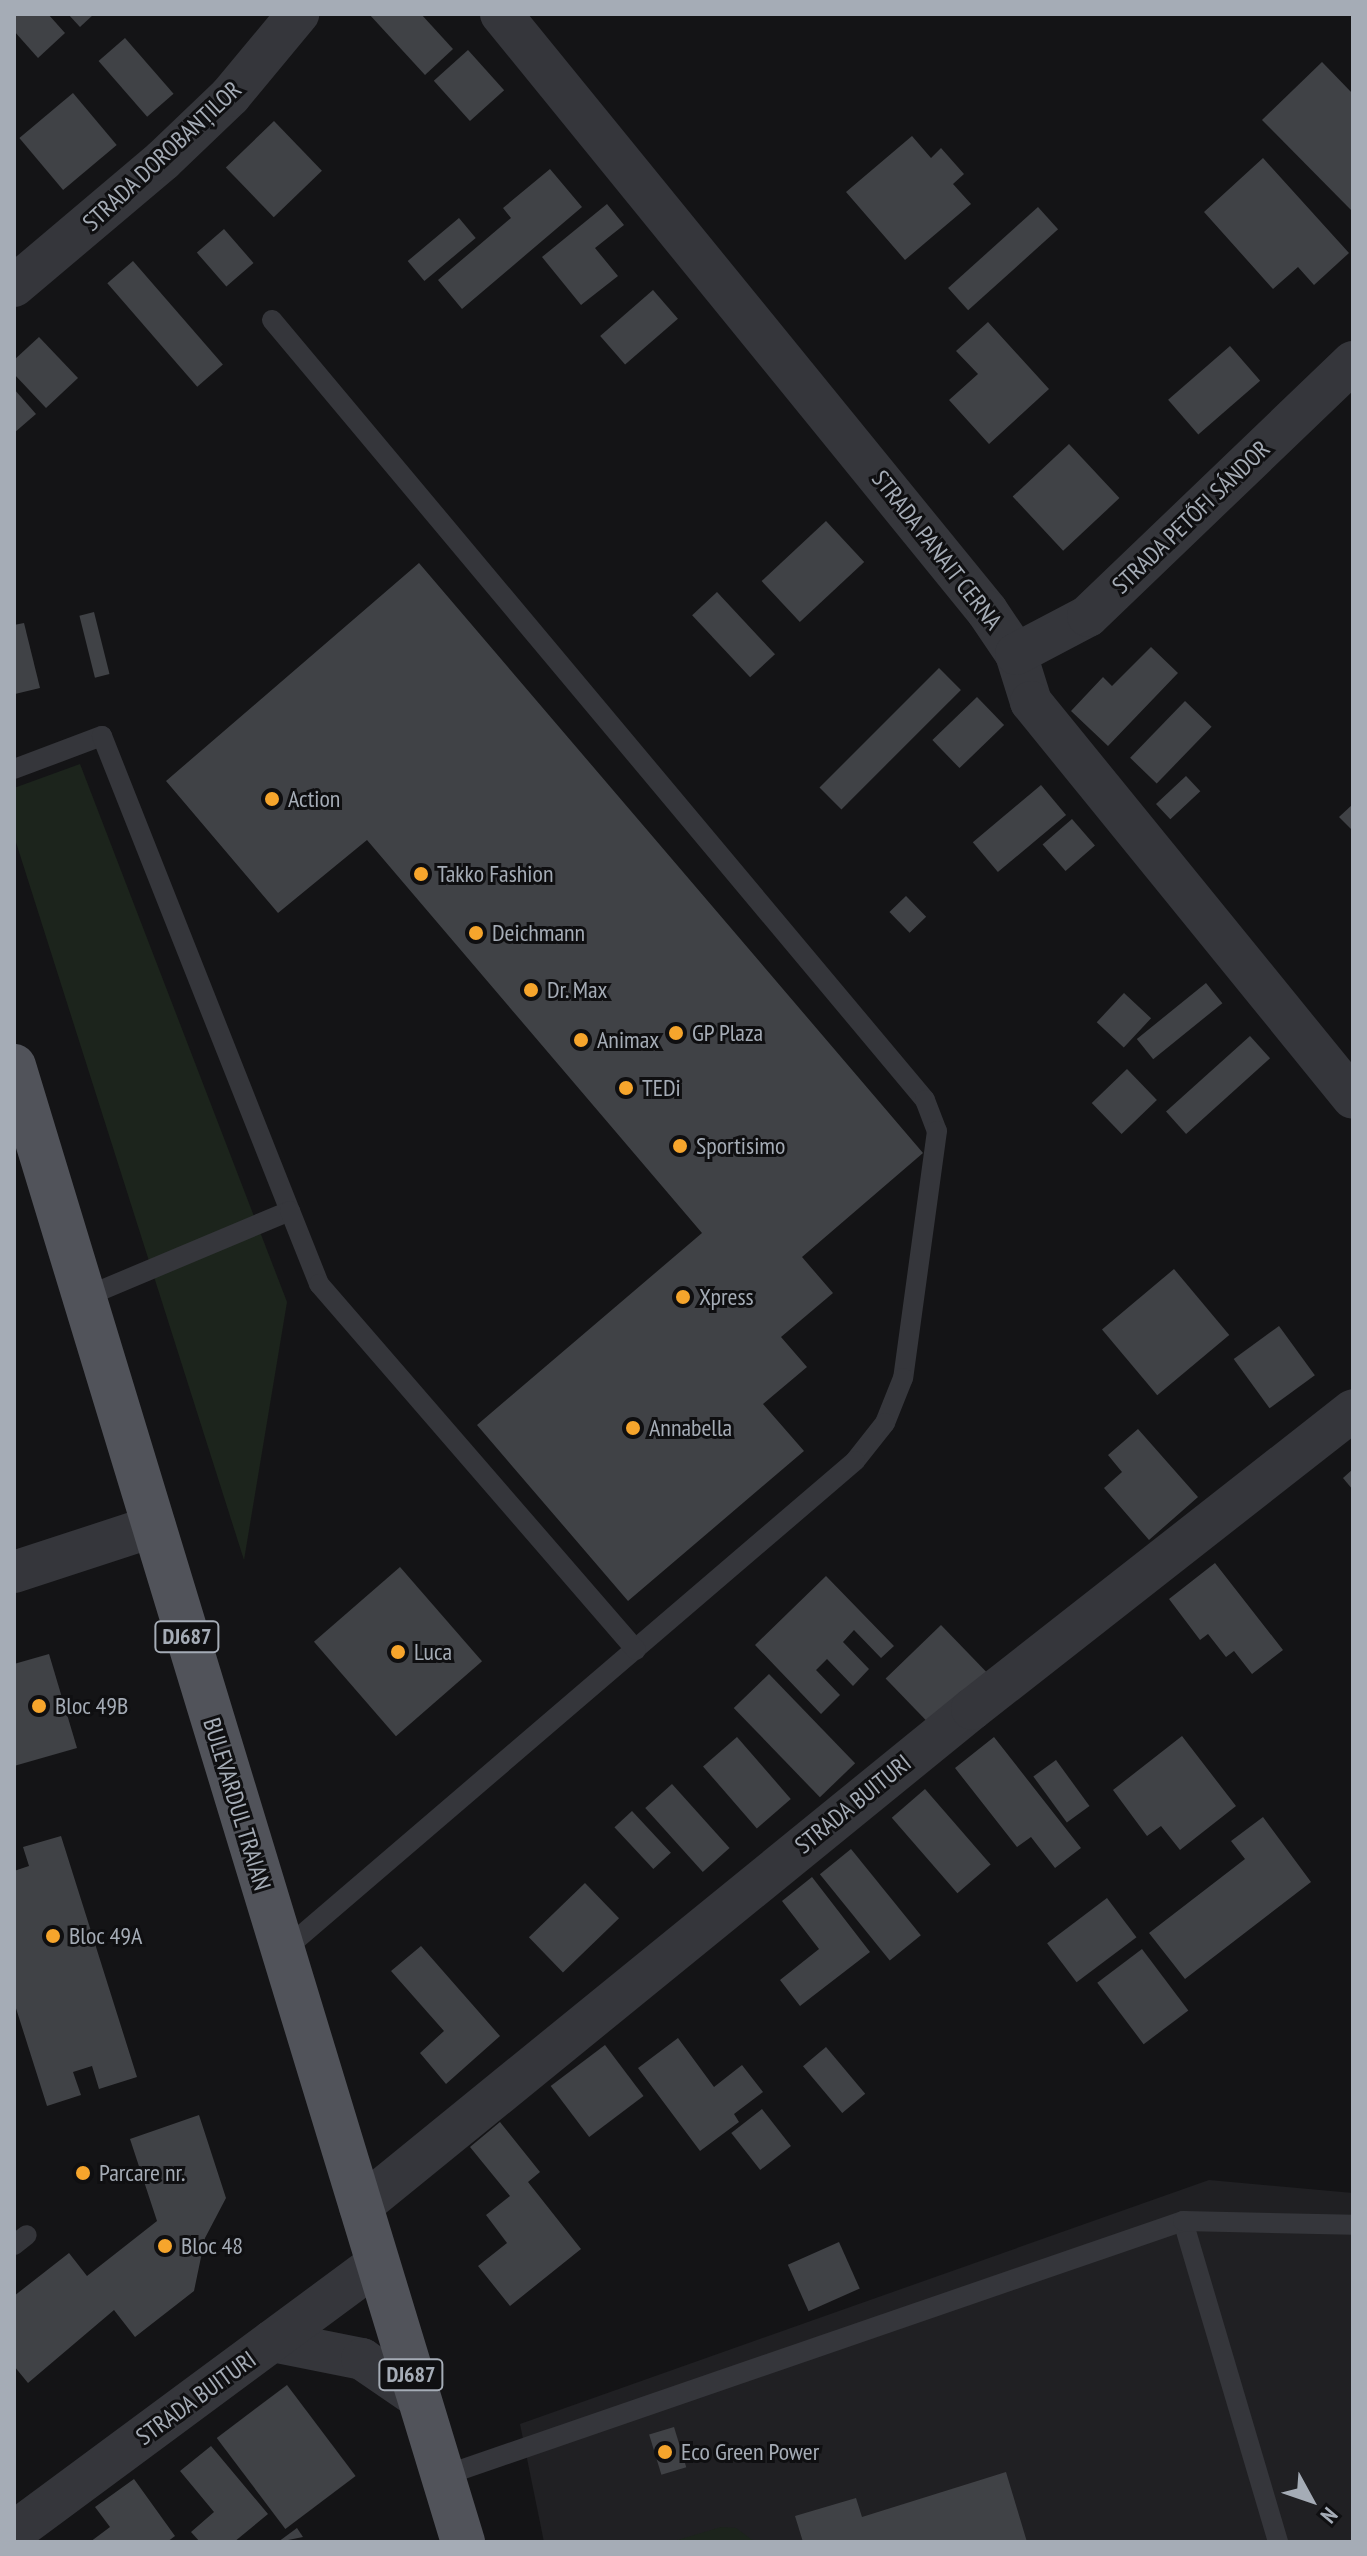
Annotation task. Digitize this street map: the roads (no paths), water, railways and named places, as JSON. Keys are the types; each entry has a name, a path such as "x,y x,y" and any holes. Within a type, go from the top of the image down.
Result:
{"main road":[{"name":"BULEVARDUL TRAIAN","path":"14,1066 463,2542"}],"street":[{"name":"STRADA DOROBANȚILOR","path":"14,286 163,160 240,84 298,14"},
{"name":"STRADA PANAIT CERNA","path":"501,14 987,611 1016,654 1031,702 1353,1098"},
{"name":"STRADA PETŐFI SÁNDOR","path":"1016,654 1088,616 1353,362"},
{"name":"STRADA BUITURI","path":"360,2207 960,1719 1353,1410"},
{"path":"14,1572 155,1526"},
{"name":"STRADA BUITURI","path":"19,2517 272,2341 377,2263"},
{"path":"272,2341 362,2359 419,2398"}],"lane":[{"path":"272,320 925,1100 937,1131 903,1378 885,1423 855,1461 283,1951"},
{"path":"14,769 102,736 319,1284 636,1650"},
{"path":"85,1297 290,1211"},
{"path":"1183,2221 1278,2542"},
{"path":"443,2476 1183,2221 1353,2225"}],"place":[{"name":"Action","path":"272,799"},
{"name":"Takko Fashion","path":"421,874"},
{"name":"Deichmann","path":"476,933"},
{"name":"Dr. Max","path":"531,990"},
{"name":"GP Plaza","path":"676,1033"},
{"name":"Animax","path":"581,1040"},
{"name":"TEDi","path":"626,1088"},
{"name":"Sportisimo","path":"680,1146"},
{"name":"Xpress","path":"683,1297"},
{"name":"Annabella","path":"633,1428"},
{"name":"Luca","path":"398,1652"},
{"name":"Bloc 49B","path":"39,1706"},
{"name":"Bloc 49A","path":"53,1936"},
{"name":"Parcare nr.","path":"83,2173"},
{"name":"Bloc 48","path":"165,2246"},
{"name":"Eco Green Power","path":"665,2452"}]}
